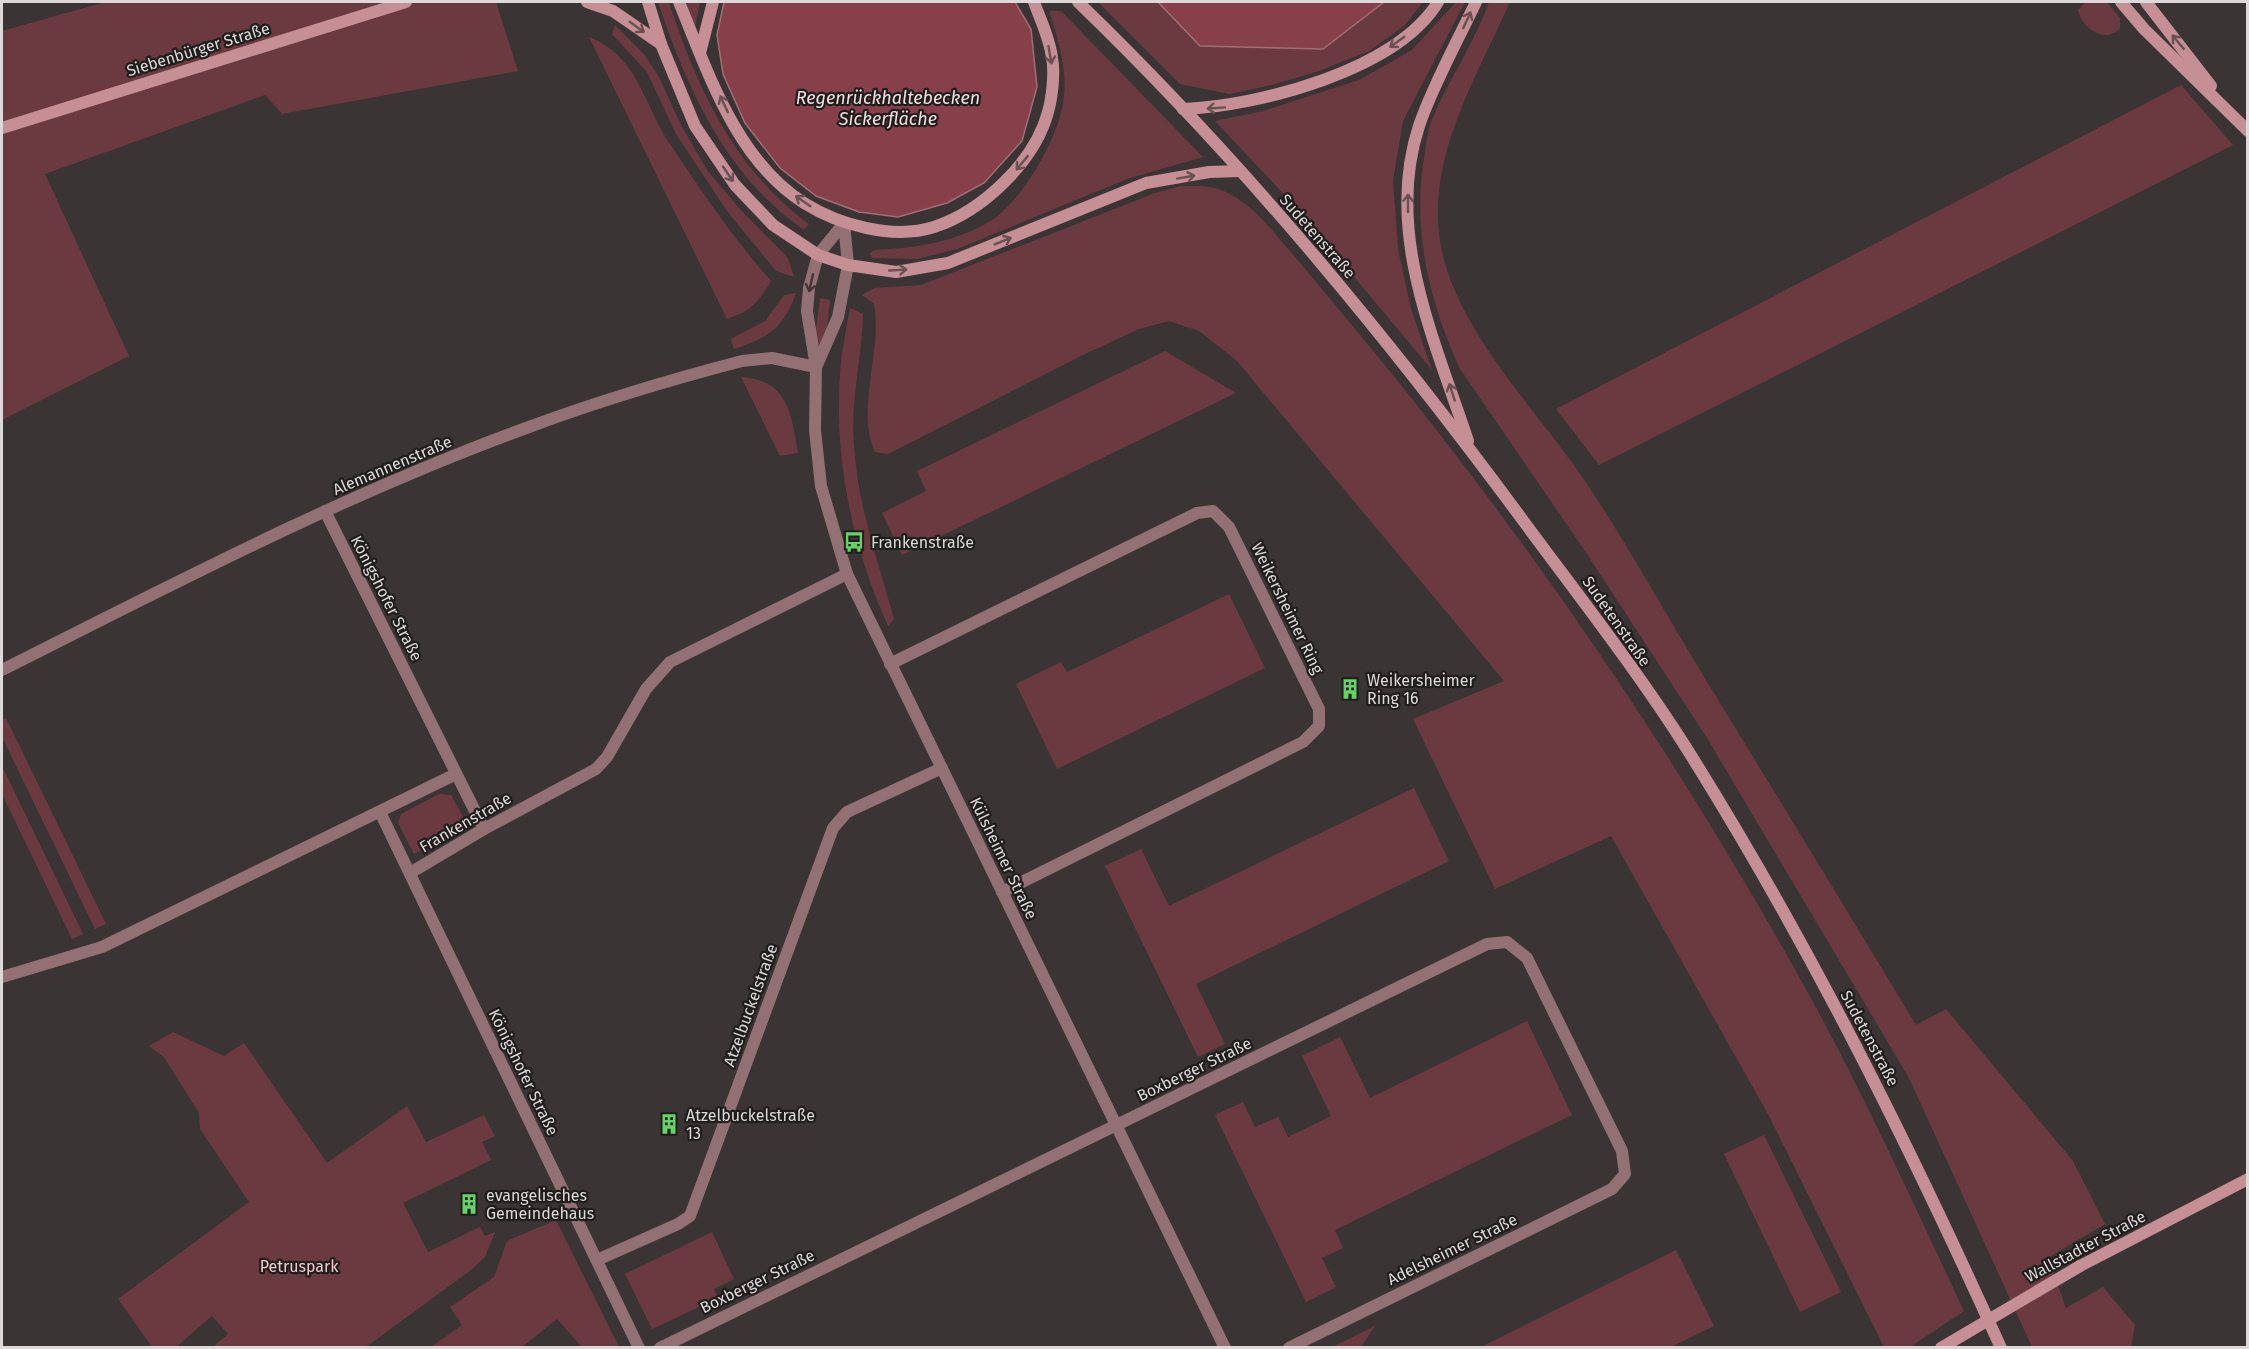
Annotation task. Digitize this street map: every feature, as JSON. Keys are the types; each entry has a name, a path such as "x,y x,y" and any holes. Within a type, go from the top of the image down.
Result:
{"main road":[{"name":"Siebenbürger Straße","path":"2,128 406,2"},
{"path":"587,2 613,11 661,44"},
{"path":"648,2 661,44 694,126 735,185 773,225 818,255 848,265 896,272 948,263 1146,183 1209,172 1240,171"},
{"path":"679,2 736,130 767,171 803,202 844,223 887,231 934,227 986,200 1026,161 1048,112 1053,58 1034,2"},
{"path":"700,53 713,2"},
{"name":"Sudetenstraße","path":"1078,2 1240,171 1327,270 1470,448 1684,744 1747,847 1865,1064 1922,1177 2001,1347"},
{"path":"1183,110 1223,108 1291,91 1370,61 1427,20 1438,2"},
{"path":"1470,448 1419,288 1408,236 1408,193 1419,126 1476,2"},
{"path":"2121,2 2144,29 2223,104 2247,131"},
{"path":"2146,2 2198,65 2223,104"},
{"path":"2158,2 2159,19"},
{"name":"Wallstadter Straße","path":"1941,1347 2080,1266 2247,1179"}],"street":[{"name":"Külsheimer Straße","path":"844,223 818,255 809,288 807,311 816,367 815,430 821,486 847,574 1225,1347"},
{"name":"Külsheimer Straße","path":"816,367 838,317 848,265 844,223"},
{"name":"Alemannenstraße","path":"2,670 234,553 325,511 531,426 730,364 772,358 816,367"},
{"name":"Königshofer Straße","path":"325,511 484,829"},
{"name":"Weikersheimer Ring","path":"890,664 1197,513 1214,511 1229,527 1319,708 1319,726 1303,742 1002,892"},
{"name":"Frankenstraße","path":"410,873 484,829 596,769 607,757 646,689 670,662 847,574"},
{"name":"Atzelbuckelstraße","path":"597,1260 678,1224 690,1216 833,828 847,812 942,768"},
{"path":"2,977 102,947 456,774"},
{"name":"Königshofer Straße","path":"380,812 639,1347"},
{"name":"Boxberger Straße","path":"660,1347 1486,944 1507,942 1527,958 1622,1151 1625,1174"},
{"name":"Adelsheimer Straße","path":"1289,1347 1612,1188 1625,1174"}],"green space":[{"path":"105,2 496,2 518,71 282,114 265,95 45,174 129,356 2,420 2,31"},
{"path":"658,2 669,2 692,65 721,125 759,178 809,224 804,230 752,184 731,157 696,98 669,35"},
{"path":"686,2 700,2 695,27"},
{"path":"1098,2 1423,2 1404,26 1369,51 1319,71 1272,85 1229,94 1180,84"},
{"path":"1456,2 1465,2 1403,121 1393,181 1398,249 1411,309 1432,370 1293,204 1215,121 1263,111 1359,80 1412,50"},
{"path":"1489,2 1510,2 1458,117 1441,178 1438,209 1440,241 1448,274 1462,305 1499,367 1565,453 1614,525 1916,1025 1946,1009 2073,1161 2105,1224 2048,1258 2066,1308 2103,1287 2135,1325 2131,1347 2032,1347 1909,1078 1707,738 1585,551 1460,369 1439,317 1426,264 1420,208 1421,180 1430,125"},
{"path":"2086,2 2107,2 2120,18 2120,28 2114,33 2101,35 2089,28 2080,17 2078,10"},
{"path":"1049,11 1061,11 1203,157 1127,179 957,249 917,259 872,258 870,254 873,250 934,243 978,228 1004,210 1028,182 1056,128 1064,96 1063,63"},
{"path":"615,25 644,54 659,77 681,125 707,170 739,208 788,258 794,277 776,271 727,211 676,134 647,72 612,34"},
{"path":"589,37 605,45 619,56 629,69 670,144 731,231 771,281 758,301 742,313 727,319"},
{"path":"2181,85 2233,145 1599,465 1556,409"},
{"path":"1181,186 1211,187 1228,193 1254,211 1276,234 1375,353 1496,508 1609,667 1662,749 1765,916 1813,1002 1872,1117 1964,1311 1910,1347 1884,1347 1768,1114 1611,836 1495,889 1413,719 1504,681 1237,361 1199,331 1169,321 1139,329 1085,354 888,454 875,452 870,436 868,399 876,322 874,304 862,295 874,288 921,285 1155,193"},
{"path":"796,293 786,315 774,330 734,349 731,339 765,321 784,295"},
{"path":"820,298 830,300 825,346 814,345"},
{"path":"850,308 863,314 853,429 856,469 870,534 894,619 888,626 865,566 843,472 839,408 840,376"},
{"path":"1165,351 1236,393 902,555 882,513 926,491 917,471"},
{"path":"741,377 757,380 778,392 790,413 798,453 780,456"},
{"path":"1229,594 1265,668 1057,769 1016,684 1061,662 1067,672"},
{"path":"6,718 106,924 95,929 2,737 2,720"},
{"path":"2,766 83,934 72,939 2,794"},
{"path":"1414,788 1449,861 1196,984 1225,1044 1198,1057 1105,866 1141,849 1169,906"},
{"path":"439,794 451,795 468,826 414,854 398,823 401,814"},
{"path":"1527,1021 1572,1115 1335,1230 1343,1248 1322,1258 1336,1287 1306,1302 1215,1115 1243,1102 1255,1127 1278,1117 1288,1137 1331,1116 1302,1056 1340,1037 1370,1098"},
{"name":"Petruspark","path":"173,1032 224,1056 244,1043 327,1163 407,1106 426,1142 484,1115 495,1136 482,1142 491,1160 403,1203 428,1252 480,1227 485,1236 495,1232 485,1257 471,1270 366,1347 213,1347 228,1334 212,1316 176,1347 152,1347 118,1299 249,1202 200,1129 199,1113 164,1057 149,1046"},
{"path":"1764,1135 1841,1292 1800,1312 1724,1154"},
{"path":"556,1220 619,1347 582,1347 557,1319 522,1347 431,1347 462,1325 450,1307 494,1277 507,1241"},
{"path":"712,1232 734,1279 714,1289 718,1298 652,1329 625,1274"},
{"path":"1676,1250 1714,1326 1671,1347 1481,1347"},
{"path":"1375,1326 1361,1347 1332,1347"}],"water":[{"name":"Regenrückhaltebecken Sickerfläche","path":"724,2 1015,2 1031,29 1037,87 1022,141 984,183 947,203 898,217 859,212 816,196 780,168 745,123 723,74 717,35"},
{"path":"1158,2 1384,2 1323,49 1200,46"}],"place":[{"name":"Frankenstraße","path":"854,542"},
{"name":"Weikersheimer Ring 16","path":"1350,689"},
{"name":"Atzelbuckelstraße 13","path":"669,1124"},
{"name":"evangelisches Gemeindehaus","path":"469,1204"}]}
